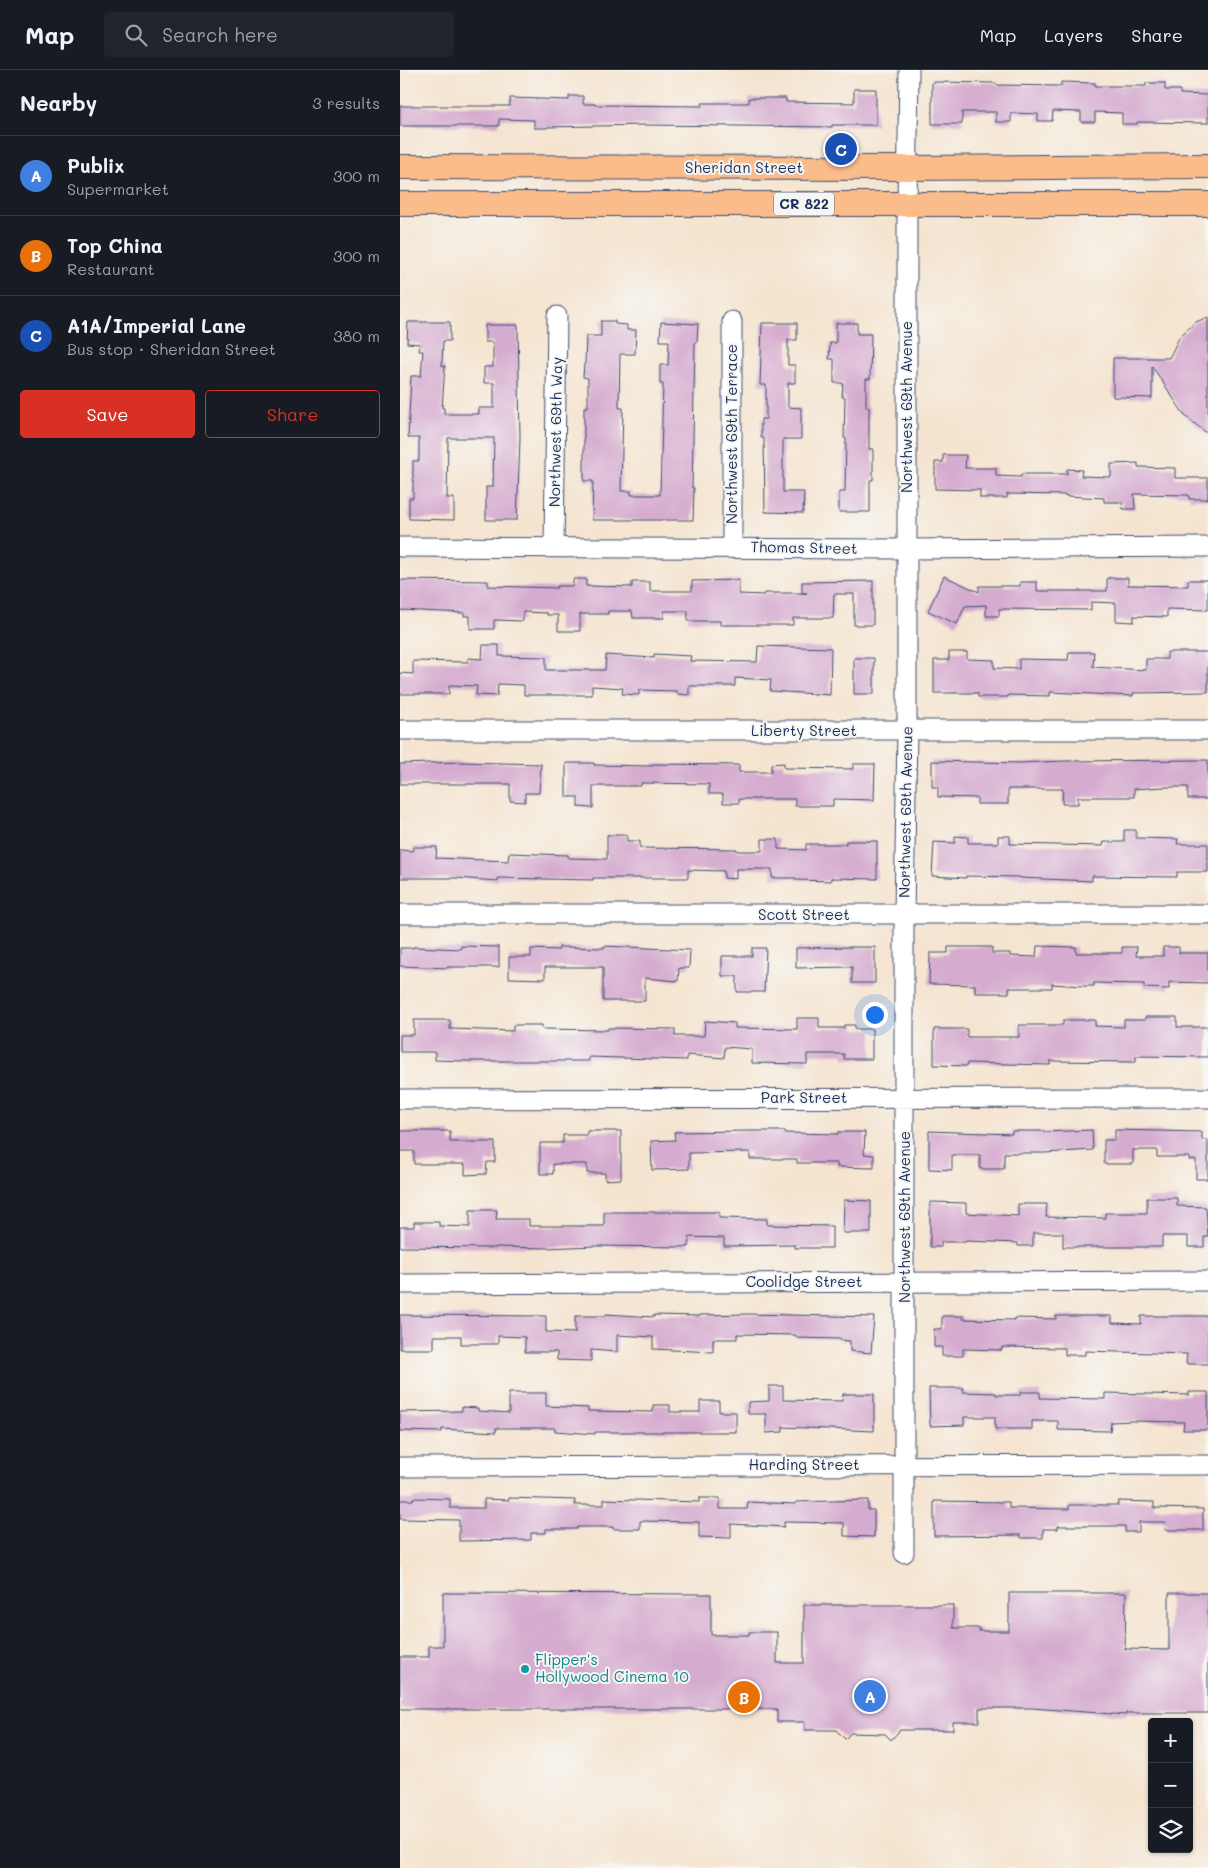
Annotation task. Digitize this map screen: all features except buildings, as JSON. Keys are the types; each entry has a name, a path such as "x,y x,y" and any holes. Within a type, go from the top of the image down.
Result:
{"main road":[{"name":"Sheridan Street","path":"400,167 908,168 1208,166"},
{"name":"CR 822","path":"400,204 1208,204"}],"street":[{"name":"Northwest 69th Avenue","path":"904,1554 906,1097 904,915 908,731 907,204 909,70"},
{"name":"Northwest 69th Way","path":"554,547 557,316"},
{"name":"Northwest 69th Terrace","path":"732,321 732,547"},
{"name":"Thomas Street","path":"400,547 907,549 1208,547"},
{"name":"Liberty Street","path":"400,730 1208,730"},
{"name":"Scott Street","path":"400,914 1208,914"},
{"name":"Park Street","path":"400,1099 1208,1098"},
{"name":"Coolidge Street","path":"400,1284 1208,1281"},
{"name":"Harding Street","path":"400,1467 1208,1466"}],"place":[{"name":"A1A/Imperial Lane","path":"841,149"},
{"name":"Flipper's Hollywood Cinema 10","path":"525,1669"},
{"name":"Publix","path":"870,1696"},
{"name":"Top China","path":"744,1697"}]}
